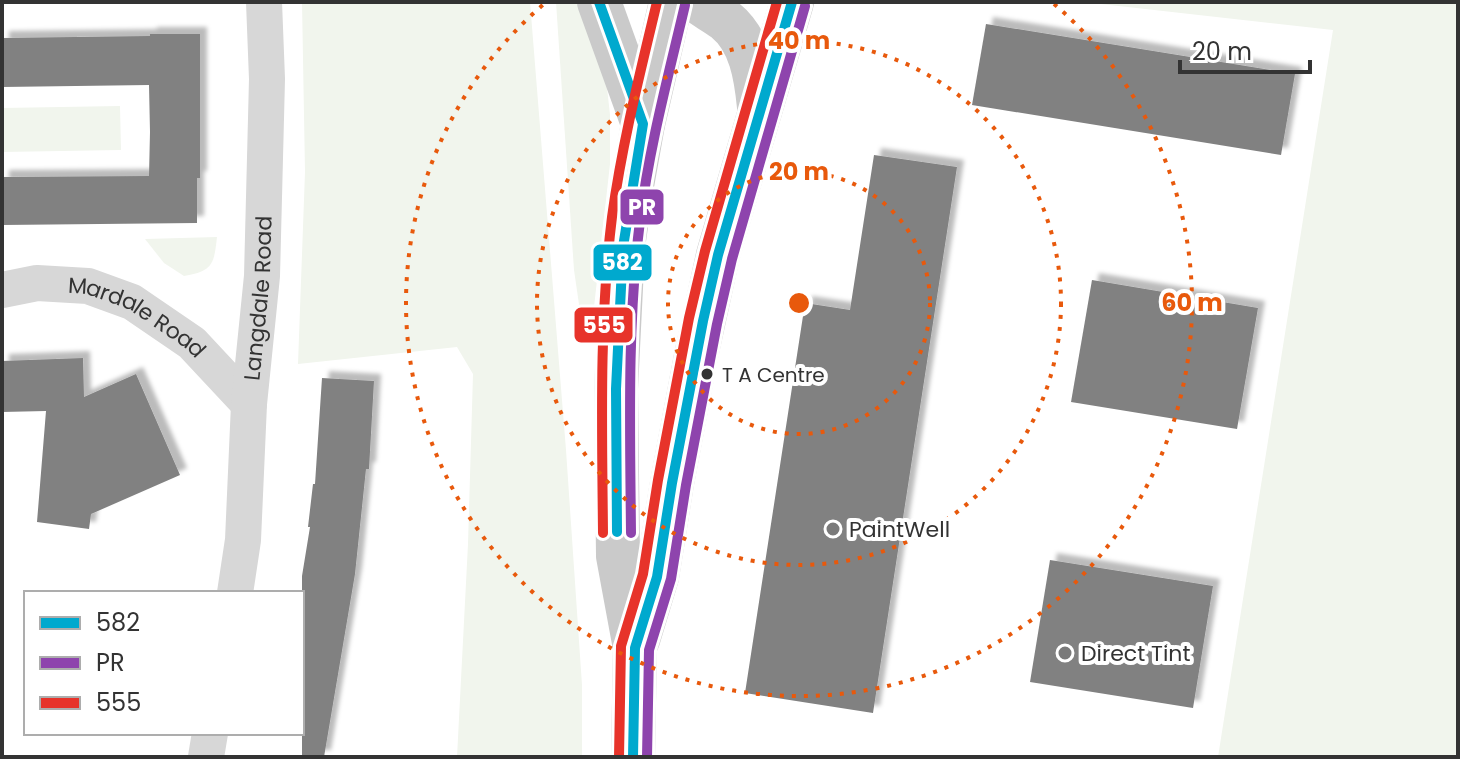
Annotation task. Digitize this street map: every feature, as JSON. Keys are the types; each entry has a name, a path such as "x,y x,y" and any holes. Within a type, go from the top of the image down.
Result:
{"main road":[{"path":"599,2 643,124"},
{"path":"633,757 635,648 618,556 616,403 623,247 643,124 671,2"},
{"path":"698,2 727,21 744,43 756,72 759,114"},
{"path":"635,648 657,577 672,483 718,255 792,2"}],"street":[{"name":"Langdale Road","path":"235,591 243,540 249,404 262,276 267,79 264,2"},
{"name":"Mardale Road","path":"2,290 37,283 88,286 132,302 192,343 249,404"},
{"path":"206,757 210,735"}],"shaded area":[{"path":"302,2 530,2 566,450 582,685 582,757 457,757 473,374 457,347 298,364 305,172"},
{"path":"556,2 584,2 604,60 610,115 610,164 592,325 582,325 574,270"},
{"path":"1083,2 1458,2 1458,757 1218,757 1333,30"},
{"path":"120,106 121,150 2,152 2,108"},
{"path":"217,237 210,265 201,272 184,276 164,263 145,239"}],"building":[{"path":"986,24 1295,74 1281,155 972,105"},
{"path":"200,34 197,223 2,225 2,177 149,176 150,132 149,85 2,87 2,38"},
{"path":"874,155 957,167 873,713 745,693 805,303 850,310"},
{"path":"1092,280 1258,308 1237,429 1071,402"},
{"path":"83,358 84,397 136,374 180,475 91,514 89,529 37,522 46,411 2,412 2,361"},
{"path":"322,378 374,381 369,469 366,469 355,574 324,757 302,757 302,576 315,484"},
{"path":"1050,560 1213,586 1193,708 1030,682"}],"transit line":[{"name":"582","path":"599,2 643,124 623,247 616,389 617,532"},
{"name":"555","path":"603,533 602,375 608,256 621,163 657,2"},
{"name":"555","path":"619,757 621,646 643,574 689,318 705,251 777,2"},
{"name":"582","path":"633,757 635,648 657,577 703,321 718,255 792,2"},
{"name":"PR","path":"631,533 630,377 636,260 648,167 685,5"},
{"name":"PR","path":"647,757 649,650 671,579 717,324 732,259 805,6"}],"place":[{"name":"T A Centre","path":"707,374"},
{"name":"PaintWell","path":"833,529"},
{"name":"Direct Tint","path":"1065,653"}]}
